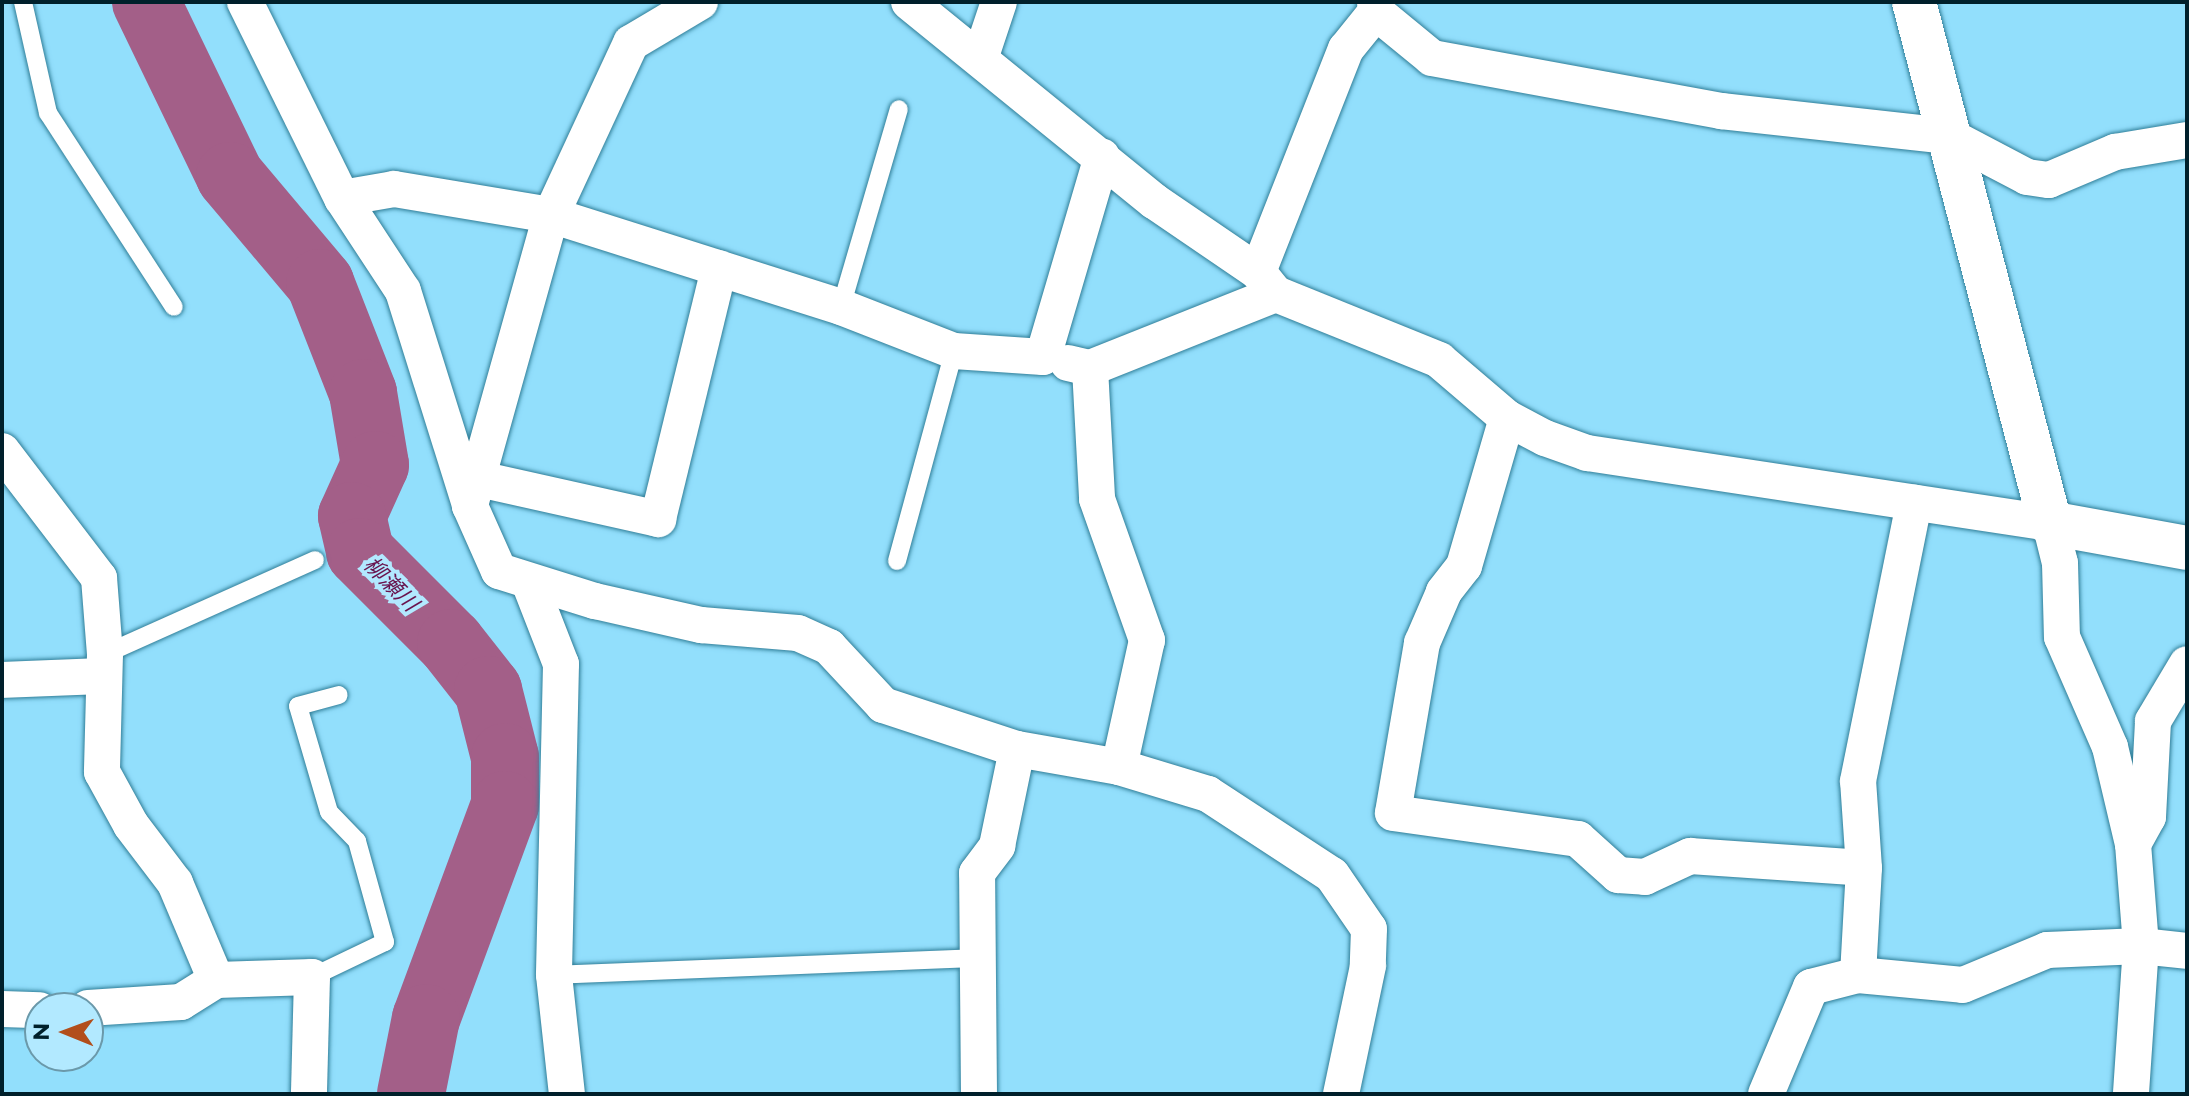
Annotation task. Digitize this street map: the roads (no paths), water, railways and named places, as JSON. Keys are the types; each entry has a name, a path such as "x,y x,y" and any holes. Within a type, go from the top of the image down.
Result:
{"street":[{"path":"245,2 342,198 403,291 499,571 529,582 701,625 798,633 829,647 883,705 1017,749 1119,767 1208,794 1332,875 1369,929 1368,966 1341,1094"},
{"path":"473,492 551,215 631,43 700,2"},
{"path":"909,2 1154,201 1267,283 1439,360 1507,418 1587,453 2050,523 2187,548"},
{"path":"980,59 999,2"},
{"path":"1914,2 2060,563 2062,637 2110,747 2133,844 2141,946 2131,1094"},
{"path":"342,198 394,189 551,215 841,307 954,351 1043,357 1090,368 1267,283 1346,49 1375,7 1432,58 1721,111 1949,136 2027,177 2049,180 2115,152 2187,140"},
{"path":"1043,357 1102,157"},
{"path":"473,492 658,519 719,268"},
{"path":"1090,368 1097,499 1147,640 1119,767"},
{"path":"1507,418 1464,566 1444,592 1422,643 1393,813 1578,839 1618,875 1645,877 1690,856 1864,868"},
{"path":"2,451 99,578 104,665 102,772 131,825 175,883 216,980"},
{"path":"1858,975 1864,868 1858,781 1914,503"},
{"path":"529,582 561,664 554,975 567,1094"},
{"path":"2133,844 2148,817 2153,721 2187,664"},
{"path":"2,680 104,665"},
{"path":"979,1094 977,873 997,846 1017,749"},
{"path":"1766,1094 1811,987 1858,975 1963,985 2047,950 2141,946 2187,951"},
{"path":"104,1007 181,1002 216,980 312,977 309,1094"},
{"path":"2,1009 24,1010"}],"lane":[{"path":"23,2 48,113 174,307"},
{"path":"841,307 899,109"},
{"path":"897,561 954,351"},
{"path":"104,665 315,560"},
{"path":"312,977 385,942 357,841 329,812 298,706 339,695"},
{"path":"554,975 978,958"}],"waterway":[{"name":"柳瀬川","path":"146,2 230,176 320,283 363,393 375,465 352,516 360,552 451,643 488,690 505,757 505,805 426,1018 411,1094"}]}
